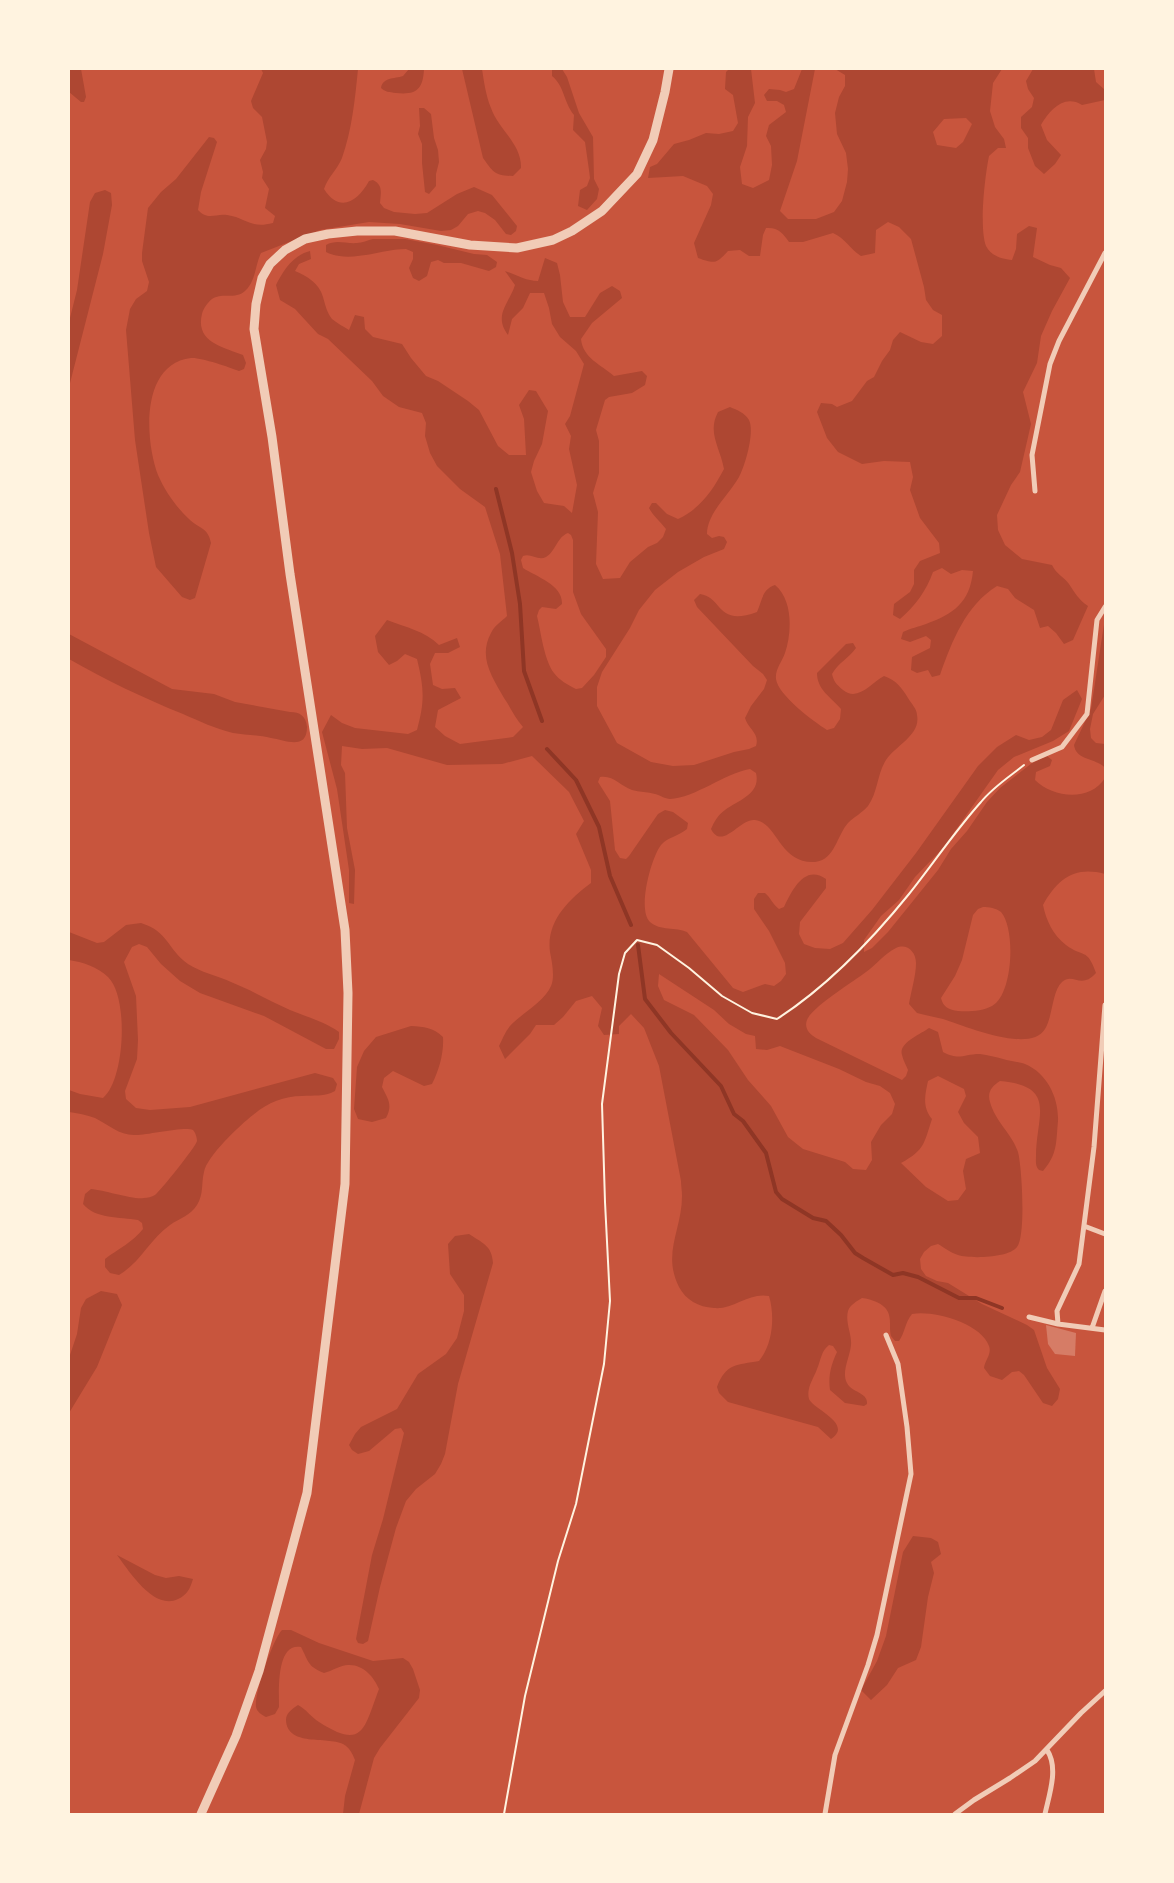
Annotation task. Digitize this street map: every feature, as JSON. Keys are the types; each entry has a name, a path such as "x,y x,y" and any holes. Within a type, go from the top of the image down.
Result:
{"street":[{"path":"201,1814 236,1736 260,1671 307,1493 345,1184 348,992 345,930 290,574 272,437 254,329 256,304 262,278 270,264 285,250 305,239 328,234 356,231 396,231 470,244 517,248 553,240 566,234 602,211 637,174 653,140 669,69"},
{"path":"1035,492 1032,455 1050,364 1059,341 1105,253"},
{"path":"1032,760 1062,747 1087,714 1096,620 1105,607"},
{"path":"1058,1324 1057,1310 1079,1264 1094,1147 1105,1005"},
{"path":"1084,1226 1105,1234"},
{"path":"1092,1328 1105,1291"},
{"path":"1029,1317 1058,1324 1105,1330"},
{"path":"825,1814 834,1754 877,1635 911,1474 907,1427 898,1364 886,1335"},
{"path":"955,1814 1023,1770 1047,1750 1081,1713 1105,1691"},
{"path":"1045,1814 1052,1771 1050,1755 1047,1750"}],"path":[{"path":"504,1814 525,1696 558,1561 576,1504 604,1364 610,1300 602,1104 619,974 625,953 637,940 657,945 689,968 722,996 752,1013 776,1019 797,1006 872,938 909,894 981,801 999,784 1032,760"}],"shaded area":[{"path":"69,69 81,69 86,97 84,102 81,102 69,92"},
{"path":"261,69 358,69 353,114 342,158 324,189 336,201 342,203 354,199 369,181 373,180 380,187 380,203 384,208 394,212 427,213 457,194 474,187 492,195 517,226 516,231 511,235 506,234 495,220 485,213 478,211 468,214 458,226 451,230 441,231 400,224 369,222 320,230 261,253 251,283 245,291 237,295 216,297 209,302 202,314 201,323 203,331 212,342 243,355 246,363 244,369 239,371 195,358 174,363 162,374 150,406 150,443 158,475 175,504 189,519 205,531 210,538 211,543 195,598 190,600 182,597 156,567 135,440 126,330 130,309 136,299 147,291 149,282 142,261 148,208 161,192 176,179 209,137 214,138 217,142 201,192 198,210 209,216 234,216 259,225 273,223 275,216 265,208 269,189 262,178 263,172 260,160 266,149 267,142 262,117 253,108 251,101 263,73"},
{"path":"409,69 424,69 422,82 417,90 409,93 396,93 387,92 381,88 386,80 403,76"},
{"path":"462,69 482,69 486,94 494,116 518,151 521,168 513,176 498,174 489,167 483,158"},
{"path":"552,69 562,69 567,77 579,113 593,137 594,179 599,189 597,199 587,210 578,206 580,190 587,186 590,178 585,142 573,130 574,115 559,85 552,76"},
{"path":"729,69 751,69 755,103 748,117 747,146 740,167 742,184 753,188 769,180 772,165 771,146 766,136 769,125 786,112 784,105 777,101 767,101 764,95 769,89 786,92 794,89 802,69 815,69 797,161 780,211 788,219 816,219 834,212 842,201 847,182 846,153 837,134 835,113 839,97 845,86 845,75 835,69 1002,69 993,83 990,111 995,127 1004,139 1006,148 998,148 989,156 984,188 983,214 986,246 997,256 1012,260 1016,249 1017,234 1029,226 1037,228 1033,257 1061,268 1070,278 1041,336 1037,363 1023,392 1031,424 1020,472 1011,485 997,515 998,530 1005,545 1022,559 1052,565 1088,606 1073,640 1064,644 1048,626 1040,628 1034,610 1015,598 1008,589 997,586 977,603 961,625 940,675 932,677 928,670 917,673 911,670 912,657 930,648 931,640 926,636 910,642 901,639 903,632 936,620 958,606 968,591 973,571 962,570 951,574 942,568 933,572 924,592 911,608 900,619 893,615 894,604 910,592 914,584 914,570 920,561 940,553 939,543 920,518 910,490 913,477 910,462 884,461 862,464 838,452 827,438 817,412 821,403 832,404 837,407 852,401 867,381 874,377 890,350 893,340 900,332 921,342 933,344 942,336 942,315 933,310 926,300 911,239 899,227 888,222 876,230 875,253 861,256 833,233 803,242 789,242 780,231 774,228 766,228 760,256 749,256 740,250 728,251 715,262 698,258 694,243 711,205 713,194 707,186 683,176 648,178 650,167 657,164 674,144 706,133 719,134 733,131 738,123 733,95 725,89 726,72","holes":["966,118 972,124 963,142 956,148 937,145 933,132 944,119"]},
{"path":"1033,69 1094,69 1096,82 1105,90 1105,100 1082,105 1069,101 1058,105 1045,119 1041,125 1047,140 1061,155 1055,164 1044,174 1035,166 1028,148 1028,138 1021,128 1021,117 1032,107 1034,98 1028,89 1026,81"},
{"path":"419,108 424,108 431,114 434,138 438,150 439,162 436,186 429,194 425,192 422,144 418,134 420,126"},
{"path":"105,190 111,193 112,205 103,254 69,387 69,322 77,290 90,202 95,193"},
{"path":"373,239 405,239 474,254 487,255 497,262 496,267 489,271 461,263 444,263 438,260 431,262 427,276 419,281 413,278 409,268 413,259 413,252 406,249 345,257 326,252 326,245 330,243 359,243"},
{"path":"310,251 311,259 299,264 295,271 316,284 332,319 349,330 355,315 364,317 365,329 373,337 402,344 426,376 438,381 479,410 498,446 509,455 526,455 524,419 519,405 529,390 536,391 548,411 542,444 531,472 537,491 544,503 564,506 572,513 577,485 569,449 571,436 565,424 570,416 584,364 576,351 560,337 552,324 544,293 530,293 523,308 512,319 508,335 504,328 502,315 515,285 505,271 525,279 538,281 545,258 557,263 563,302 570,317 585,317 600,293 612,286 620,291 622,298 592,323 581,339 582,346 589,356 614,376 642,371 647,376 645,385 632,393 609,397 605,400 596,430 599,441 599,473 593,493 598,512 596,564 603,579 620,578 630,562 663,537 666,529 652,514 649,508 652,503 656,503 667,514 678,519 693,510 715,484 724,469 714,433 718,412 730,407 743,414 749,420 751,425 750,440 741,472 735,484 714,511 708,526 707,534 712,538 724,537 727,542 724,549 704,557 678,572 655,590 639,610 602,672 597,687 597,706 617,743 651,762 673,766 694,765 756,746 755,734 745,718 751,706 764,689 767,680 697,607 694,600 700,594 707,596 727,614 744,616 757,612 767,589 775,585 785,599 790,626 787,645 776,679 789,700 827,730 834,728 840,719 841,709 822,689 817,673 846,644 853,643 856,648 832,674 837,684 843,690 854,694 864,690 884,676 901,688 914,706 917,713 917,722 912,734 886,760 874,795 868,806 848,823 827,857 815,862 803,861 794,857 769,828 755,820 743,824 726,835 720,837 715,835 711,829 716,819 731,806 748,796 755,786 757,780 756,773 750,769 730,775 680,798 670,799 652,793 632,790 613,779 600,777 598,782 610,801 615,850 620,858 626,859 629,856 658,814 665,810 673,812 688,823 687,829 664,842 657,852 647,884 645,896 646,916 650,922 658,927 687,932 733,988 743,992 765,984 774,986 786,974 785,963 769,931 754,909 754,899 758,893 765,893 779,909 784,907 795,887 805,877 818,875 826,879 826,888 800,922 799,934 804,944 815,948 830,949 843,943 872,910 916,853 978,766 997,747 1016,735 1029,740 1042,737 1051,730 1063,700 1077,690 1082,699 1069,731 1053,741 1014,757 998,770 943,848 915,877 899,900 881,916 864,940 864,952 872,948 888,932 938,870 951,849 967,831 987,802 1000,788 1032,763 1047,756 1052,760 1050,766 1036,772 1035,780 1051,791 1071,795 1081,794 1098,786 1105,778 1105,874 1085,872 1068,876 1061,881 1043,905 1048,922 1057,937 1072,949 1087,956 1096,973 1086,980 1066,979 1062,982 1056,991 1045,1029 1037,1036 1026,1039 1012,1039 917,1013 909,1004 916,959 910,949 900,947 888,953 870,969 825,1001 810,1015 806,1023 811,1035 816,1038 902,1080 908,1070 902,1055 903,1047 911,1039 929,1028 938,1032 943,1052 949,1055 958,1057 983,1054 1025,1064 1040,1073 1050,1087 1058,1112 1057,1135 1054,1153 1043,1171 1039,1170 1036,1163 1040,1116 1040,1105 1037,1096 1030,1089 1018,1084 1000,1081 990,1092 989,1098 992,1109 1012,1139 1018,1152 1022,1186 1022,1230 1017,1247 1013,1251 989,1257 971,1257 955,1254 938,1244 931,1246 920,1259 921,1269 926,1276 948,1283 982,1304 1034,1330 1047,1368 1060,1389 1058,1399 1052,1406 1043,1403 1024,1375 1019,1371 1012,1372 1002,1380 990,1376 984,1368 990,1352 989,1346 977,1331 967,1325 943,1316 921,1313 912,1314 901,1338 899,1341 895,1341 891,1336 888,1311 874,1301 862,1298 852,1305 848,1311 847,1320 851,1345 846,1364 845,1379 852,1389 865,1397 867,1404 864,1406 845,1403 830,1390 830,1371 837,1352 833,1346 829,1345 823,1353 808,1395 812,1403 835,1422 838,1428 837,1433 831,1439 818,1427 728,1402 719,1393 717,1387 720,1379 728,1369 733,1366 759,1361 764,1354 770,1338 771,1304 769,1296 762,1295 721,1308 708,1307 689,1299 679,1287 674,1275 672,1252 681,1208 681,1181 659,1066 644,1028 631,1014 619,1026 619,1034 604,1035 598,1026 602,1008 592,996 576,1001 554,1025 536,1025 530,1034 505,1059 499,1046 510,1026 548,992 553,978 550,952 551,931 555,921 567,904 591,883 591,870 576,834 584,821 569,792 532,756 502,764 447,765 387,748 362,749 342,746 341,765 345,773 347,828 355,870 354,904 349,903 349,870 337,789 322,732 331,715 342,723 355,728 408,734 417,730 423,694 417,659 405,654 389,665 378,652 375,636 387,620 421,633 439,645 457,638 460,647 448,653 435,653 430,664 433,685 442,689 455,688 461,698 438,710 435,727 445,736 460,744 513,737 523,727 515,717 491,675 486,659 487,642 491,633 507,616 500,554 485,507 460,489 437,466 430,453 425,436 426,423 422,413 399,407 383,396 372,381 328,339 318,334 295,309 280,300 276,285 289,264","holes":["568,533 573,540 573,592 581,614 606,649 606,657 594,675 582,688 576,689 558,678 554,673 545,653 537,616 542,607 556,609 562,604 561,597 548,582 523,568 521,560 526,555 540,558 546,557 564,535","983,907 992,908 1001,912 1006,920 1010,946 1008,976 999,999 992,1006 975,1011 952,1010 945,1006 941,998 955,976 962,960 973,915 978,909","659,974 714,1010 729,1024 746,1034 755,1036 756,1049 767,1050 780,1046 880,1086 890,1093 895,1104 892,1114 881,1125 871,1142 872,1160 866,1170 853,1169 845,1162 803,1149 788,1137 771,1106 748,1080 728,1050 694,1015 664,1000 658,986","938,1076 964,1089 966,1096 958,1112 964,1123 978,1137 980,1153 966,1159 963,1171 966,1189 958,1200 948,1201 926,1187 901,1163 915,1154 923,1145 932,1119 927,1110 925,1096 928,1081"]},
{"path":"1105,618 1105,695 1093,714 1090,729 1091,738 1096,743 1105,744 1105,768 1097,762 1083,757 1074,745 1091,709"},
{"path":"69,634 172,689 214,694 235,702 300,714 304,717 306,723 306,734 299,742 289,742 262,736 233,733 201,722 154,702 69,659"},
{"path":"141,923 157,931 181,959 193,967 327,1025 339,1032 339,1039 334,1049 326,1049 264,1016 200,993 180,981 161,964 147,947 139,944 132,947 124,962 136,996 138,1040 137,1059 125,1091 126,1099 136,1108 150,1110 190,1107 315,1073 333,1078 337,1084 335,1091 327,1094 295,1096 276,1101 264,1107 247,1120 225,1141 206,1165 201,1196 194,1209 163,1231 133,1264 119,1275 110,1273 105,1267 105,1259 139,1234 143,1229 142,1223 138,1220 101,1215 88,1209 83,1204 85,1194 91,1189 139,1198 154,1196 184,1160 197,1139 194,1131 189,1129 142,1135 125,1134 95,1118 69,1112 69,1090 103,1098 116,1074 122,1038 119,1002 115,987 100,970 69,960 69,932 97,943 104,942 126,925"},
{"path":"411,1026 432,1029 443,1037 443,1049 432,1084 424,1086 393,1071 384,1078 382,1087 389,1106 386,1118 372,1122 358,1119 354,1109 357,1067 364,1051 376,1037"},
{"path":"469,1234 488,1248 491,1252 493,1263 458,1384 445,1454 435,1474 416,1489 406,1501 396,1528 368,1641 363,1644 358,1643 356,1639 372,1555 383,1519 404,1433 401,1428 395,1429 369,1451 358,1454 349,1445 361,1427 397,1409 418,1374 446,1354 457,1338 464,1311 464,1295 450,1274 448,1244 455,1236"},
{"path":"101,1291 117,1294 122,1305 97,1367 69,1413 69,1358 77,1334 81,1308 86,1299"},
{"path":"913,1536 931,1538 938,1542 941,1554 931,1562 934,1573 928,1597 921,1647 916,1660 898,1668 887,1685 871,1700 861,1690 877,1661 886,1636 903,1552"},
{"path":"117,1555 155,1575 166,1578 179,1576 193,1579 191,1586 186,1594 178,1599 169,1601 160,1599 151,1595 143,1588"},
{"path":"282,1630 291,1630 319,1643 373,1661 403,1658 409,1662 413,1669 420,1690 419,1698 374,1758 359,1814 343,1814 345,1796 355,1760 349,1749 343,1744 336,1742 309,1739 293,1734 288,1728 286,1718 290,1711 298,1705 316,1720 334,1731 345,1735 354,1735 360,1731 370,1715 379,1689 371,1676 363,1669 353,1665 345,1665 324,1673 311,1666 301,1647 293,1647 287,1652 283,1660 279,1680 279,1707 275,1714 266,1717 256,1707 256,1700 269,1655"}],"building":[{"path":"1046,1325 1076,1333 1075,1356 1055,1354 1048,1344"}],"waterway":[{"path":"496,489 512,553 520,604 524,671 542,721"},
{"path":"547,749 576,780 599,827 610,876 631,925"},
{"path":"638,945 645,999 671,1033 721,1086 734,1114 743,1121 766,1153 776,1192 782,1199 813,1218 826,1221 841,1235 855,1253 893,1275 903,1273 918,1277 959,1298 976,1298 1002,1308"}]}
